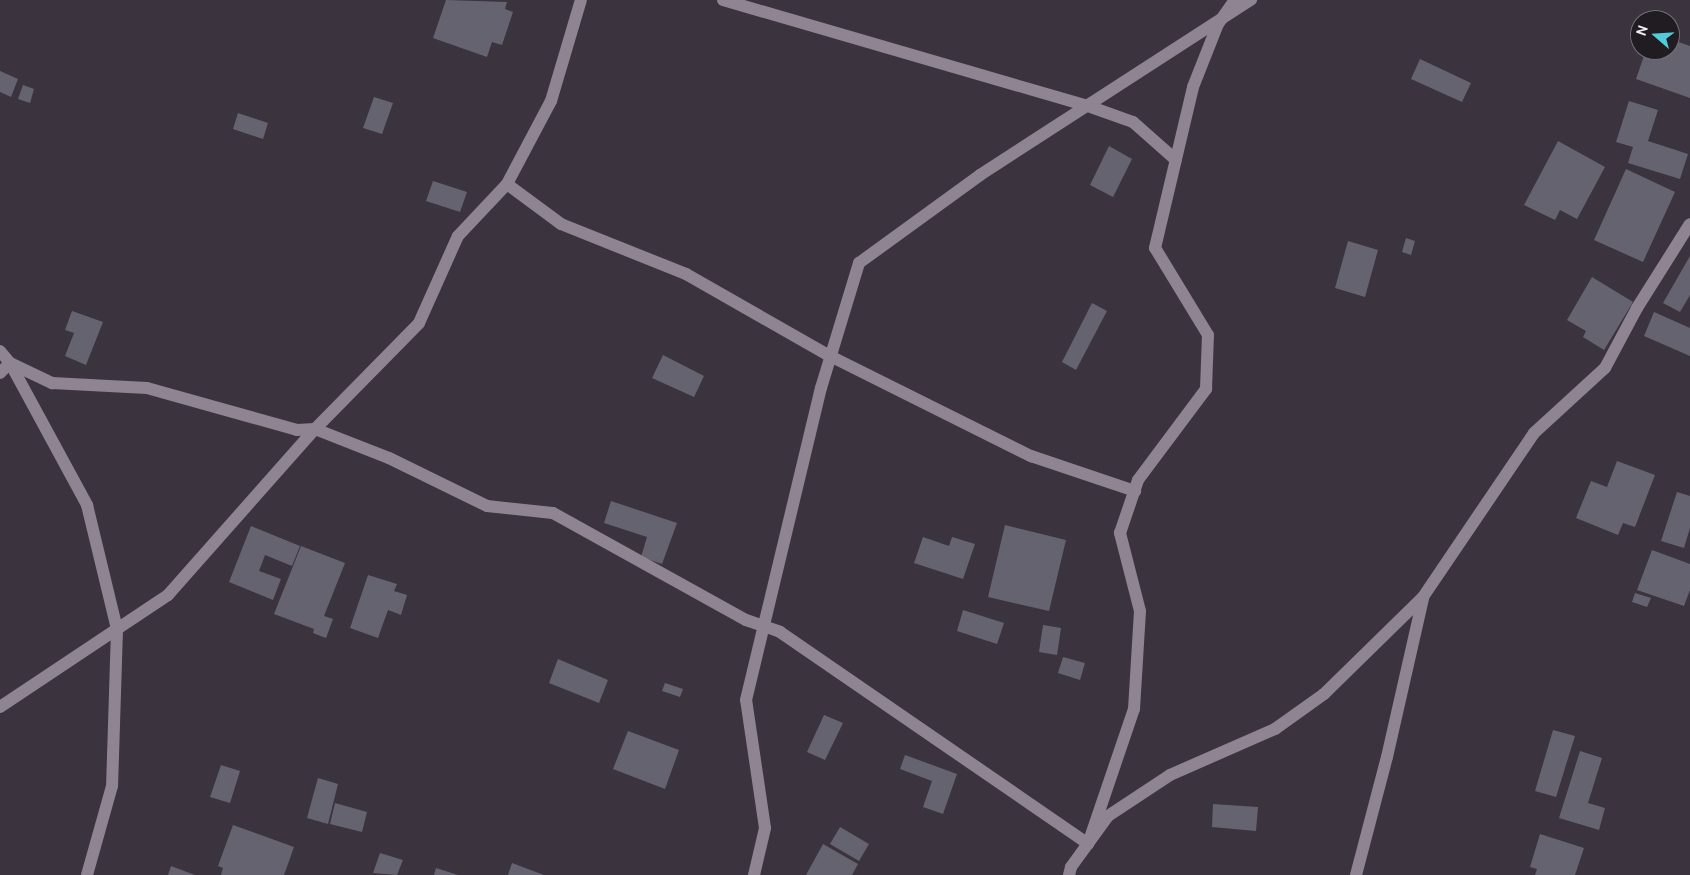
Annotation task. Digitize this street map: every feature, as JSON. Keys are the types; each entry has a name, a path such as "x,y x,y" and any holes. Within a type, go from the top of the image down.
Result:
{"street":[{"path":"0,707 168,595 315,429 418,323 458,236 507,184 551,101 581,0"},
{"path":"723,0 1088,106 1132,122 1176,160"},
{"path":"1088,844 1134,709 1140,611 1120,533 1138,480 1206,389 1208,334 1155,248 1194,87 1218,24 1235,0"},
{"path":"754,875 765,828 746,700 762,626 830,356 859,263 980,175 1218,24 1252,0"},
{"path":"507,184 561,224 686,274 830,356 1030,456 1135,491"},
{"path":"1069,875 1108,816 1170,775 1275,729 1324,694 1423,596 1534,433 1605,368 1637,308 1690,224"},
{"path":"0,351 10,363 87,505 117,629 112,786 87,875"},
{"path":"10,363 52,383 147,388 297,430 315,429 389,458 487,506 553,513 746,620 780,632 1088,844"},
{"path":"0,373 10,363"},
{"path":"1356,875 1387,758 1423,596"}],"building":[{"path":"446,0 507,2 505,9 513,12 502,45 492,42 487,57 433,38"},
{"path":"1680,42 1690,46 1690,98 1636,79 1643,60 1680,60"},
{"path":"1420,59 1471,83 1462,102 1411,79"},
{"path":"0,71 18,79 11,97 0,92"},
{"path":"23,85 34,89 30,103 18,99"},
{"path":"374,97 393,103 382,134 363,128"},
{"path":"1629,101 1658,110 1648,141 1688,154 1680,179 1628,163 1633,147 1616,142"},
{"path":"238,113 268,123 263,139 233,129"},
{"path":"1558,141 1605,167 1577,219 1560,210 1555,220 1524,205"},
{"path":"1109,146 1132,159 1113,197 1090,185"},
{"path":"1626,169 1675,192 1643,262 1594,240"},
{"path":"433,181 467,192 460,212 426,201"},
{"path":"1406,238 1415,241 1411,255 1402,252"},
{"path":"1348,241 1378,250 1365,297 1335,288"},
{"path":"1690,256 1690,295 1680,312 1663,303"},
{"path":"1592,277 1633,302 1604,350 1583,337 1586,331 1567,320"},
{"path":"1092,303 1107,311 1076,370 1062,362"},
{"path":"72,311 103,322 86,365 65,356 74,333 65,330"},
{"path":"1654,312 1690,328 1690,356 1644,336"},
{"path":"663,355 704,376 694,397 652,378"},
{"path":"1617,461 1655,475 1635,527 1623,523 1618,535 1576,518 1591,481 1607,487"},
{"path":"1677,492 1690,496 1690,528 1684,548 1661,541"},
{"path":"611,501 677,523 662,564 641,557 647,537 604,523"},
{"path":"1005,525 1066,540 1049,611 988,597"},
{"path":"251,526 300,546 292,566 265,555 259,571 281,579 273,600 229,582"},
{"path":"923,537 949,546 952,537 975,544 963,579 914,563"},
{"path":"301,546 345,563 324,616 333,619 326,638 313,633 314,629 274,614"},
{"path":"1652,550 1690,564 1690,590 1684,606 1637,590"},
{"path":"368,575 397,584 394,591 407,595 401,615 388,610 378,638 350,628"},
{"path":"1635,593 1651,598 1647,607 1632,602"},
{"path":"963,610 1004,623 997,644 957,631"},
{"path":"1043,625 1061,628 1057,655 1039,652"},
{"path":"1063,657 1085,663 1080,680 1058,673"},
{"path":"558,659 608,680 599,703 549,683"},
{"path":"665,683 683,689 680,697 662,691"},
{"path":"824,715 843,723 825,760 807,752"},
{"path":"1553,730 1575,736 1556,797 1535,791"},
{"path":"628,731 679,750 665,789 613,769"},
{"path":"1580,751 1602,758 1588,803 1605,808 1599,830 1559,818"},
{"path":"905,755 957,774 943,814 923,807 932,781 900,769"},
{"path":"221,765 240,771 230,803 210,797"},
{"path":"318,778 338,784 328,824 307,818"},
{"path":"335,803 367,812 362,832 330,824"},
{"path":"1213,804 1258,807 1256,831 1212,827"},
{"path":"233,825 294,847 284,875 221,875 223,868 218,866"},
{"path":"840,827 869,844 859,861 830,844"},
{"path":"1540,834 1584,848 1575,875 1535,875 1537,869 1530,867"},
{"path":"823,844 858,864 852,875 806,875"},
{"path":"380,853 403,860 397,875 373,873"},
{"path":"512,863 544,875 508,875"},
{"path":"171,866 195,875 168,875"},
{"path":"436,868 458,875 434,875"}]}
